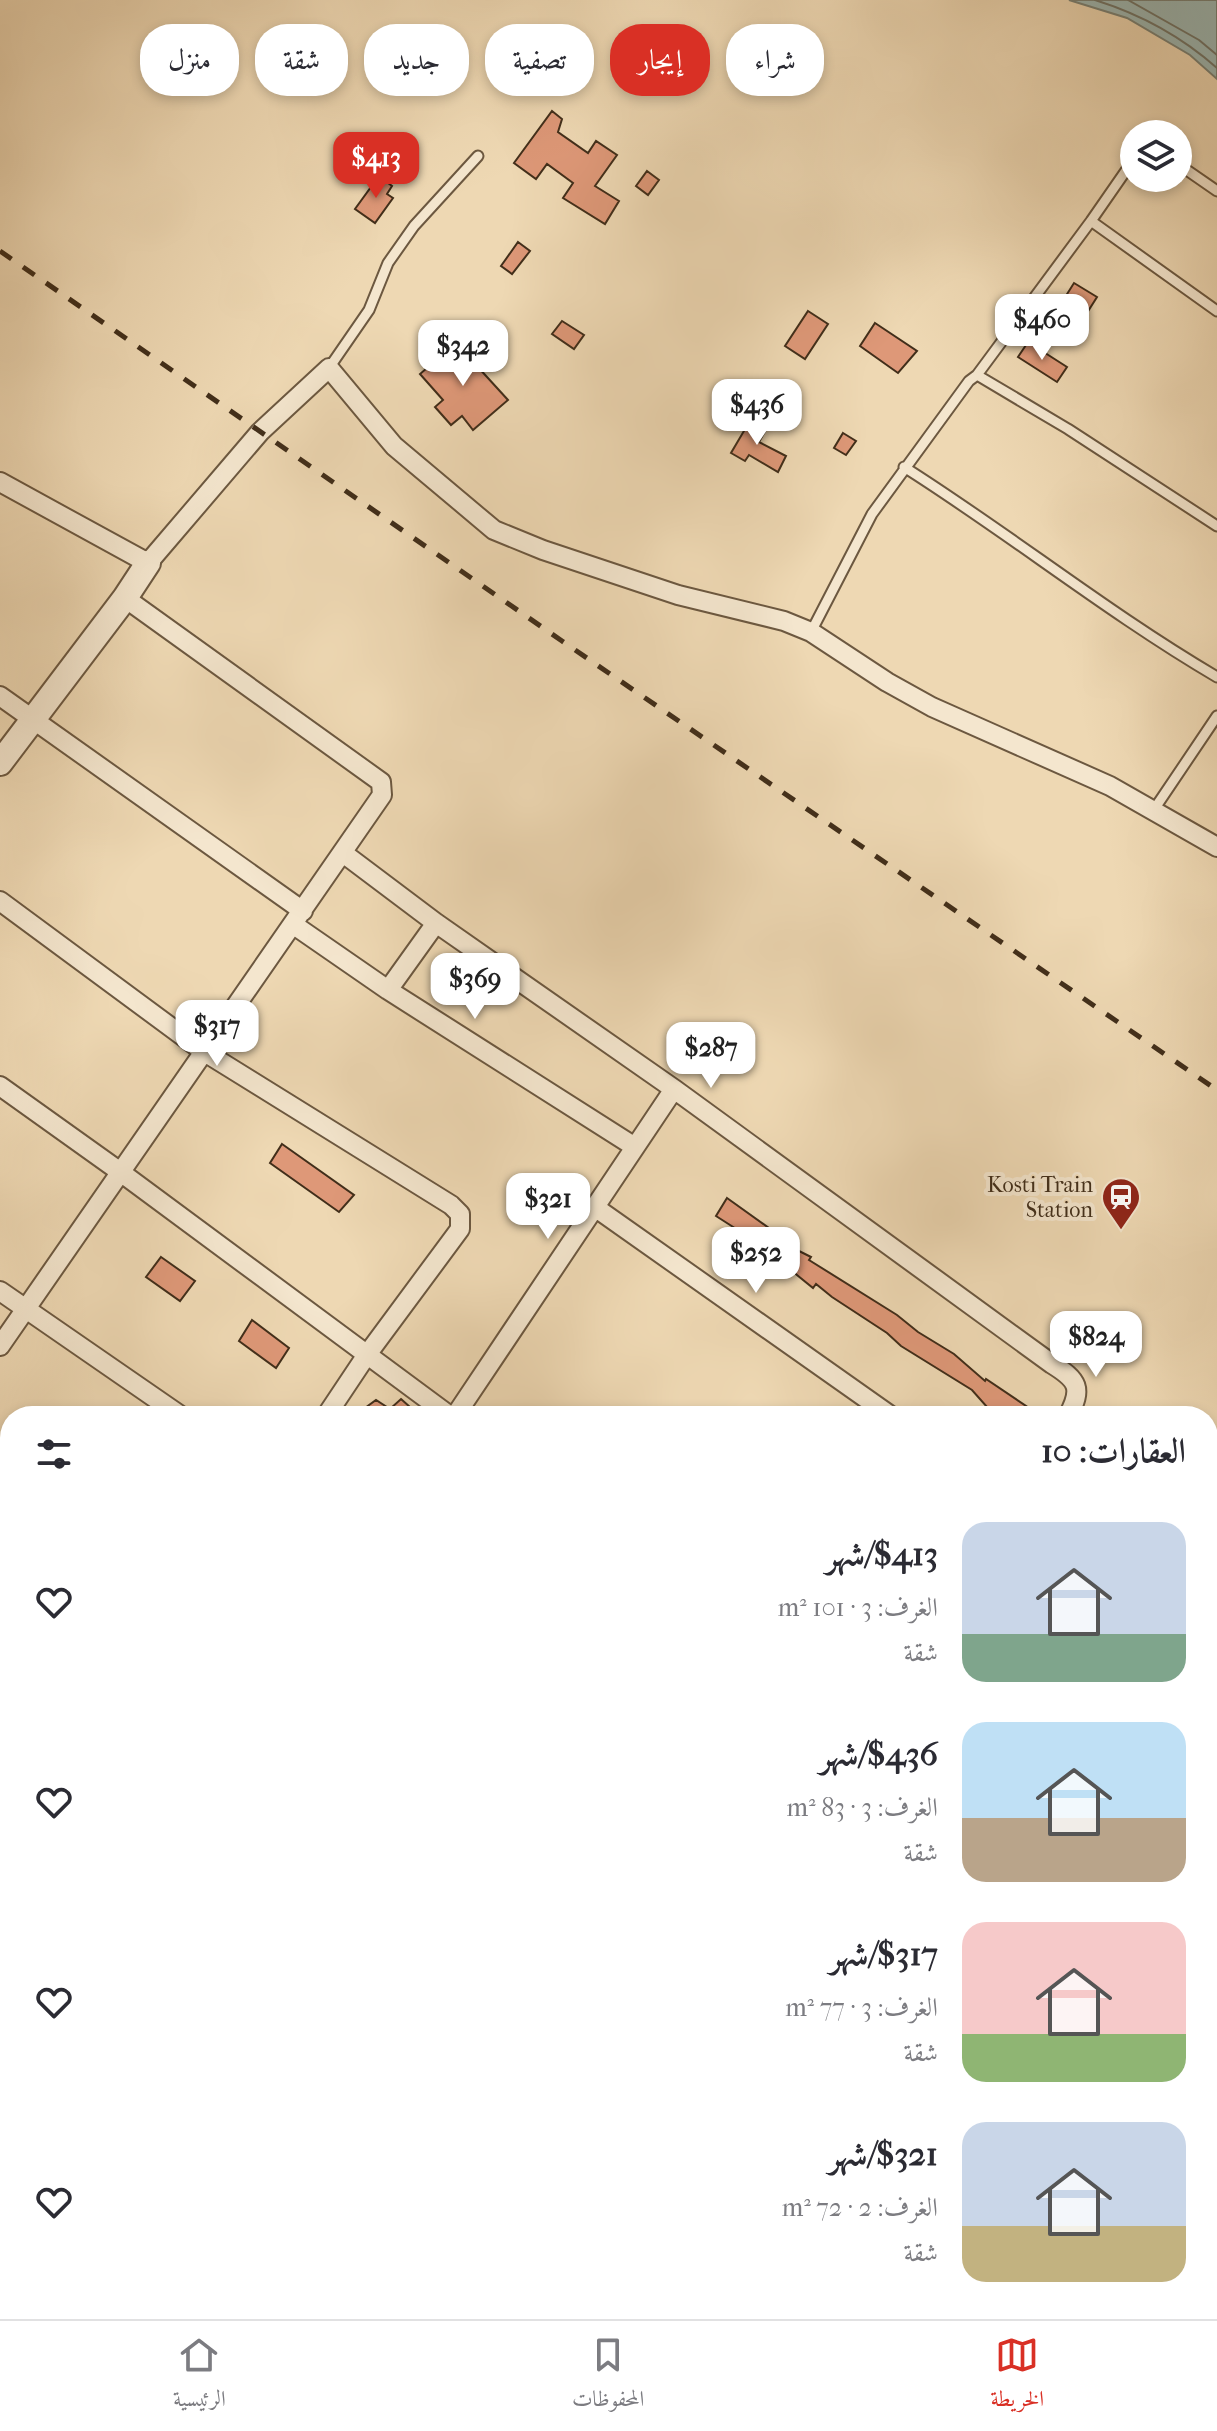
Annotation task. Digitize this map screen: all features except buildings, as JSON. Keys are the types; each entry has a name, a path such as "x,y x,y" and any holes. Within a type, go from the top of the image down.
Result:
{"street":[{"path":"0,763 148,563 260,432 329,368 394,446 494,530 543,550 678,595 784,621 811,632 887,682 932,707 1110,786 1217,847"},
{"path":"0,482 148,563"},
{"path":"0,1346 382,795 381,782 125,598"},
{"path":"0,696 298,918 388,990 635,1147"},
{"path":"343,853 436,923 674,1089 1072,1376 1077,1387 1073,1406"},
{"path":"0,901 203,1051 451,1205 460,1214 460,1229 333,1406"},
{"path":"388,990 436,923"},
{"path":"0,1086 438,1406"},
{"path":"459,1406 674,1089"},
{"path":"596,1208 877,1406"},
{"path":"0,1291 167,1406"}],"lane":[{"path":"329,368 369,310 388,263 414,226 478,156"},
{"path":"1192,174 1217,191"},
{"path":"811,632 872,514 904,467 969,381 977,375 1120,179"},
{"path":"1091,221 1217,311"},
{"path":"977,375 1068,429 1217,526"},
{"path":"904,467 980,515 1112,610 1217,677"},
{"path":"1153,811 1217,716"}],"water":[{"path":"1069,0 1217,0 1217,79 1190,55 1127,18"}],"railway":[{"path":"0,251 1217,1090"}],"place":[{"name":"Kosti Train Station","path":"1121,1231"}]}
